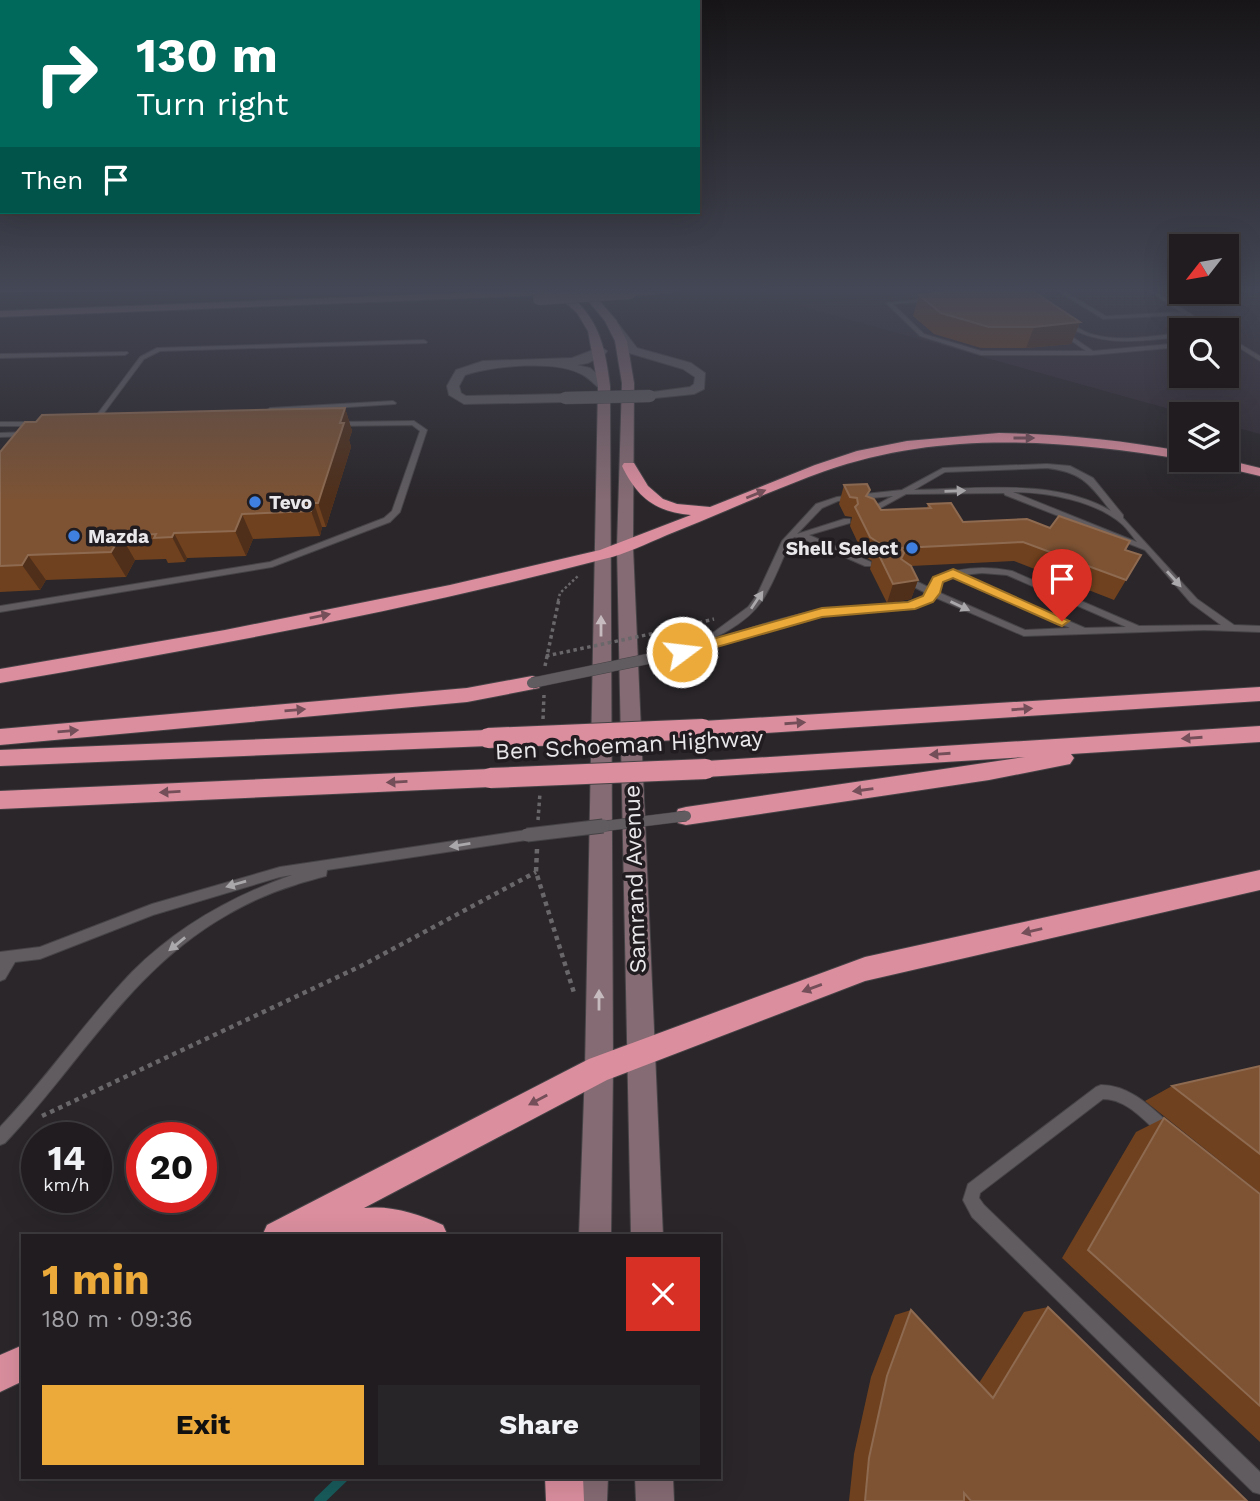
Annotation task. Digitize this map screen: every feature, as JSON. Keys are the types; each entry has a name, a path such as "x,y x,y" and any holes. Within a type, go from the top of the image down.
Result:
{"highway":[{"path":"0,676 353,610 602,555 850,458 932,443 998,438 1130,445 1169,453"},
{"path":"629,466 646,495 670,508 707,510 730,505"},
{"path":"1239,467 1260,472"},
{"path":"0,737 467,695 541,678"},
{"name":"Ben Schoeman Highway","path":"0,758 703,729 1260,694"},
{"name":"Ben Schoeman Highway","path":"0,800 706,769 1260,734"},
{"path":"686,816 989,772 1147,741"},
{"path":"282,1234 599,1069 865,969 1260,880"},
{"path":"316,1234 347,1225 385,1221 428,1234"},
{"path":"0,1374 21,1363"},
{"path":"564,1479 565,1501"}],"main road":[{"name":"Samrand Avenue","path":"595,1234 599,1069 604,386 602,360"},
{"name":"Samrand Avenue","path":"624,360 629,466 625,547 647,1234"},
{"path":"588,1501 589,1479"},
{"path":"654,1479 654,1501"}],"street":[{"path":"583,360 473,368 460,373 453,386 455,395 464,400 480,401 650,396 683,393 700,386 702,381 697,371 666,360"},
{"path":"547,362 586,371 604,386"},
{"path":"627,374 634,367 643,364 673,362"}],"lane":[{"path":"100,431 87,431 140,360"},
{"path":"259,411 393,403"},
{"path":"81,422 107,421"},
{"path":"0,609 272,564 369,527 396,512 424,430 414,423 400,422 331,424"},
{"path":"0,425 43,424"},
{"path":"0,435 37,433"},
{"path":"867,513 943,470 1058,467 1080,473 1090,480 1194,601 1233,628"},
{"path":"999,489 1149,550"},
{"path":"658,657 717,634 751,609 761,596 786,541 810,514 826,502 907,492 1028,490 1066,496 1099,507 1124,522"},
{"path":"786,541 847,520"},
{"path":"801,535 868,564"},
{"path":"541,678 705,646 822,612 910,606 928,599 937,580 953,573 1009,573 1141,629"},
{"path":"953,573 1084,631"},
{"path":"900,577 1024,633 1260,629"},
{"path":"0,975 5,958 40,953 152,910 280,872 533,833 686,816"},
{"path":"1,1136 139,974 211,918 268,888 303,876 396,856"},
{"path":"1176,1138 1124,1097 1114,1092 1101,1092 972,1189 971,1200 978,1211 1260,1485"}],"path":[{"path":"543,723 541,678 560,593 602,555"},
{"path":"546,656 665,631"},
{"path":"533,833 540,791"},
{"path":"537,845 536,872 578,1003"},
{"path":"41,1117 361,966 536,872"}],"shaded area":[{"path":"994,360 1169,360 1169,388 1239,388 1239,360 1260,360 1260,434 1239,428 1239,402 1169,402 1169,409"}],"building":[{"path":"345,408 340,423 344,423 318,503 314,503 311,511 242,514 235,531 174,533 172,537 154,538 156,534 121,536 111,552 28,555 22,565 0,566 0,452 25,422 36,422 42,415"},
{"path":"867,484 870,490 866,496 874,499 881,510 931,508 928,504 951,503 963,522 1027,519 1050,528 1059,516 1130,541 1125,550 1141,555 1126,580 1023,542 901,548 904,553 901,559 911,566 918,580 893,584 876,549 879,543 870,537 855,507 858,504 857,498 850,497 844,485"},
{"path":"1260,1066 1260,1154 1172,1086"},
{"path":"1164,1118 1260,1194 1260,1406 1088,1250"},
{"path":"1048,1307 1247,1501 971,1501 964,1493 964,1501 865,1501 869,1458 887,1376 911,1310 993,1398"}],"waterway":[{"path":"319,1501 342,1479"}],"place":[{"name":"Tevo","path":"255,502"},
{"name":"Mazda","path":"74,536"},
{"name":"Shell Select","path":"912,548"}],"route":[{"path":"682,652 822,612 910,606 928,599 937,580 953,573 1062,621"}]}
